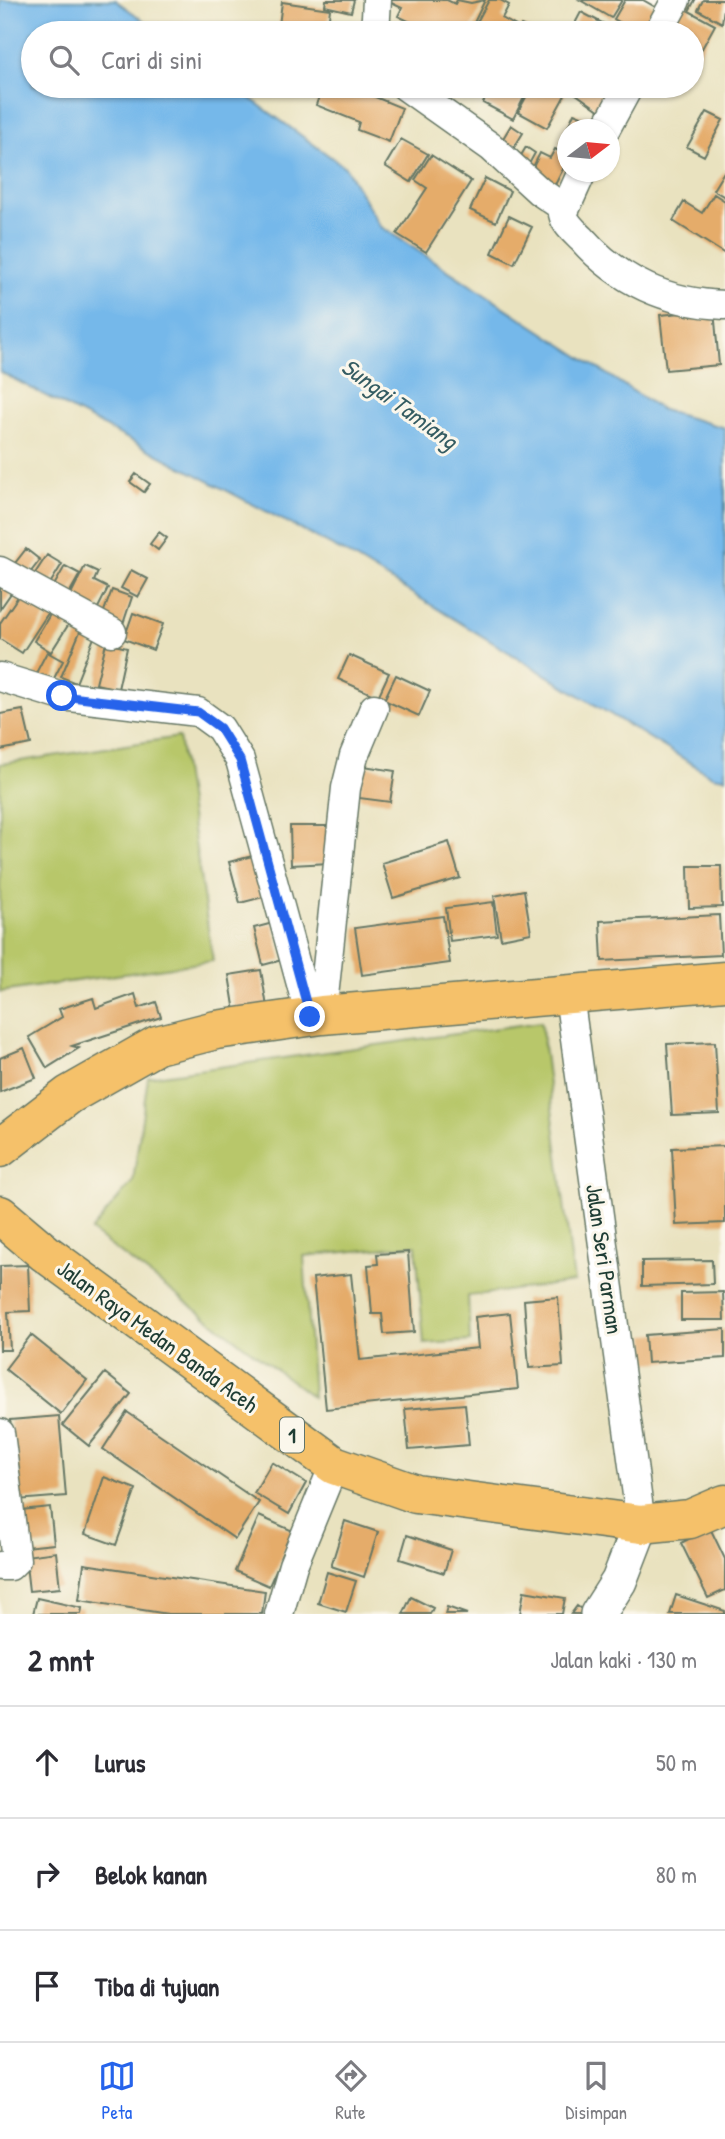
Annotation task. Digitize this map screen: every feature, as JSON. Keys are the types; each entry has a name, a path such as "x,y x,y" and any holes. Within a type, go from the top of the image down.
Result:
{"highway":[{"path":"0,1148 69,1095 157,1045 216,1030 316,1016 725,981"},
{"name":"Jalan Raya Medan Banda Aceh","path":"0,1210 45,1253 334,1465 416,1494 641,1524 690,1519 725,1504"}],"street":[{"path":"375,21 377,0"},
{"path":"664,21 676,0"},
{"path":"422,98 491,147 539,191 564,208"},
{"path":"611,119 622,98"},
{"path":"577,182 564,208 564,220 589,247 631,281 657,295 691,304 725,305"},
{"path":"0,571 111,632"},
{"path":"0,677 62,696 198,712 220,728 240,760 316,1016"},
{"path":"316,1016 346,788 354,756 374,708"},
{"name":"Jalan Seri Parman","path":"569,995 641,1524"},
{"path":"0,1433 16,1555 12,1565 0,1566"},
{"path":"279,1614 293,1565 334,1465"},
{"path":"598,1614 620,1597 641,1524"}],"green space":[{"path":"179,737 213,961 0,992 0,764"},
{"path":"541,1022 574,1282 468,1296 470,1341 424,1344 416,1245 304,1256 313,1397 91,1231 133,1181 148,1077"}],"water":[{"name":"Sungai Tamiang","path":"0,0 115,0 144,21 21,21 21,98 250,98 346,168 380,226 662,410 725,428 725,778 712,776 344,552 0,372"}],"building":[{"path":"326,0 354,0 351,12 325,6"},
{"path":"385,0 447,0 455,4 457,0 471,3 485,0 475,21 408,21 398,16 402,8"},
{"path":"489,0 500,0 509,5 502,18 507,21 478,21"},
{"path":"580,0 622,0 611,18"},
{"path":"625,0 643,0 664,12 659,21 614,19"},
{"path":"680,0 695,0 689,11 715,25 704,45 704,21 669,21"},
{"path":"703,0 725,0 722,23 698,10"},
{"path":"282,2 330,9 328,21 280,21"},
{"path":"581,12 598,21 576,21"},
{"path":"319,98 377,98 402,108 389,142 357,130 359,122 316,105"},
{"path":"486,98 524,98 513,119 483,103"},
{"path":"526,98 563,98 547,128 518,112"},
{"path":"582,98 614,98 603,113"},
{"path":"707,112 723,120 704,156 687,147"},
{"path":"574,113 588,119 571,119"},
{"path":"511,125 523,133 510,154 498,147"},
{"path":"401,139 428,154 411,182 385,166"},
{"path":"526,147 535,153 529,164 519,159"},
{"path":"555,149 557,150 557,181 553,189 528,177 540,153 550,158"},
{"path":"431,155 471,181 426,252 397,234 427,188 415,180"},
{"path":"725,170 725,197 713,190"},
{"path":"485,178 510,191 496,222 470,210"},
{"path":"714,194 725,201 725,254 673,221 684,202 702,213"},
{"path":"509,216 532,227 514,264 492,253"},
{"path":"714,310 719,365 666,370 660,315"},
{"path":"136,474 150,484 144,492 130,482"},
{"path":"159,532 167,538 158,550 150,544"},
{"path":"26,549 40,560 26,578 12,567"},
{"path":"47,555 62,564 48,587 32,578"},
{"path":"65,566 80,574 67,597 52,589"},
{"path":"85,566 98,572 94,581 108,588 95,614 68,600"},
{"path":"131,570 148,579 138,597 121,588"},
{"path":"0,575 16,586 0,609"},
{"path":"24,588 52,607 22,653 0,639 0,623"},
{"path":"112,590 132,597 121,630 100,622"},
{"path":"54,608 72,619 51,652 34,641"},
{"path":"133,613 163,624 153,650 124,639"},
{"path":"81,629 95,635 76,683 61,677"},
{"path":"106,643 127,648 118,689 96,684"},
{"path":"47,652 63,661 51,684 35,675"},
{"path":"349,655 389,673 378,697 338,679"},
{"path":"396,675 430,691 419,716 384,700"},
{"path":"23,710 31,744 0,750 0,714"},
{"path":"364,766 395,771 390,802 359,798"},
{"path":"290,826 329,826 330,863 291,865"},
{"path":"449,842 460,878 393,898 382,863"},
{"path":"260,854 271,895 240,903 229,862"},
{"path":"688,866 721,866 722,907 689,908"},
{"path":"524,890 531,933 501,939 494,896"},
{"path":"493,902 497,935 450,941 446,908"},
{"path":"719,915 721,955 602,961 600,921"},
{"path":"443,916 450,963 362,975 355,928"},
{"path":"273,923 282,960 263,965 254,928"},
{"path":"261,970 267,1007 235,1012 229,975"},
{"path":"135,994 139,1008 156,1002 161,1017 72,1046 79,1048 47,1068 29,1037 62,1017 59,1009 93,998 96,1008"},
{"path":"715,1042 719,1113 672,1115 667,1044"},
{"path":"24,1048 36,1078 0,1092 0,1058"},
{"path":"725,1146 725,1223 676,1225 672,1148"},
{"path":"408,1252 414,1332 384,1334 382,1314 372,1314 368,1265 378,1264 377,1254"},
{"path":"712,1260 713,1284 642,1286 642,1261"},
{"path":"28,1265 30,1311 8,1312 10,1350 0,1350 0,1266"},
{"path":"351,1274 360,1360 478,1348 475,1317 510,1313 518,1389 326,1409 313,1278"},
{"path":"723,1292 724,1320 681,1320 681,1293"},
{"path":"558,1297 563,1366 529,1368 524,1300"},
{"path":"725,1329 725,1358 647,1363 645,1335"},
{"path":"31,1335 87,1380 61,1414 5,1369"},
{"path":"105,1373 131,1394 89,1446 63,1425"},
{"path":"465,1404 469,1445 409,1450 405,1409"},
{"path":"127,1412 259,1502 235,1539 103,1449"},
{"path":"59,1416 66,1496 17,1500 10,1420"},
{"path":"272,1462 306,1483 289,1514 254,1493"},
{"path":"104,1477 136,1489 116,1545 85,1534"},
{"path":"50,1507 54,1544 25,1547 21,1510"},
{"path":"259,1516 293,1531 269,1586 235,1571"},
{"path":"345,1521 378,1532 364,1577 331,1566"},
{"path":"710,1528 725,1559 725,1590 708,1598 681,1543"},
{"path":"407,1535 451,1550 444,1573 400,1559"},
{"path":"56,1552 60,1588 29,1591 25,1556"},
{"path":"84,1564 265,1591 262,1614 168,1614 79,1600"},
{"path":"327,1572 356,1581 346,1612 318,1603"},
{"path":"524,1591 565,1598 562,1614 520,1614"},
{"path":"676,1595 725,1611 725,1614 670,1614"},
{"path":"411,1597 433,1608 430,1614 403,1614"},
{"path":"37,1598 82,1608 81,1614 33,1614"},
{"path":"577,1606 584,1611 582,1614 571,1614"},
{"path":"447,1607 467,1614 445,1614"}],"route":[{"path":"62,696 198,712 220,728 240,760 310,1017"}]}
